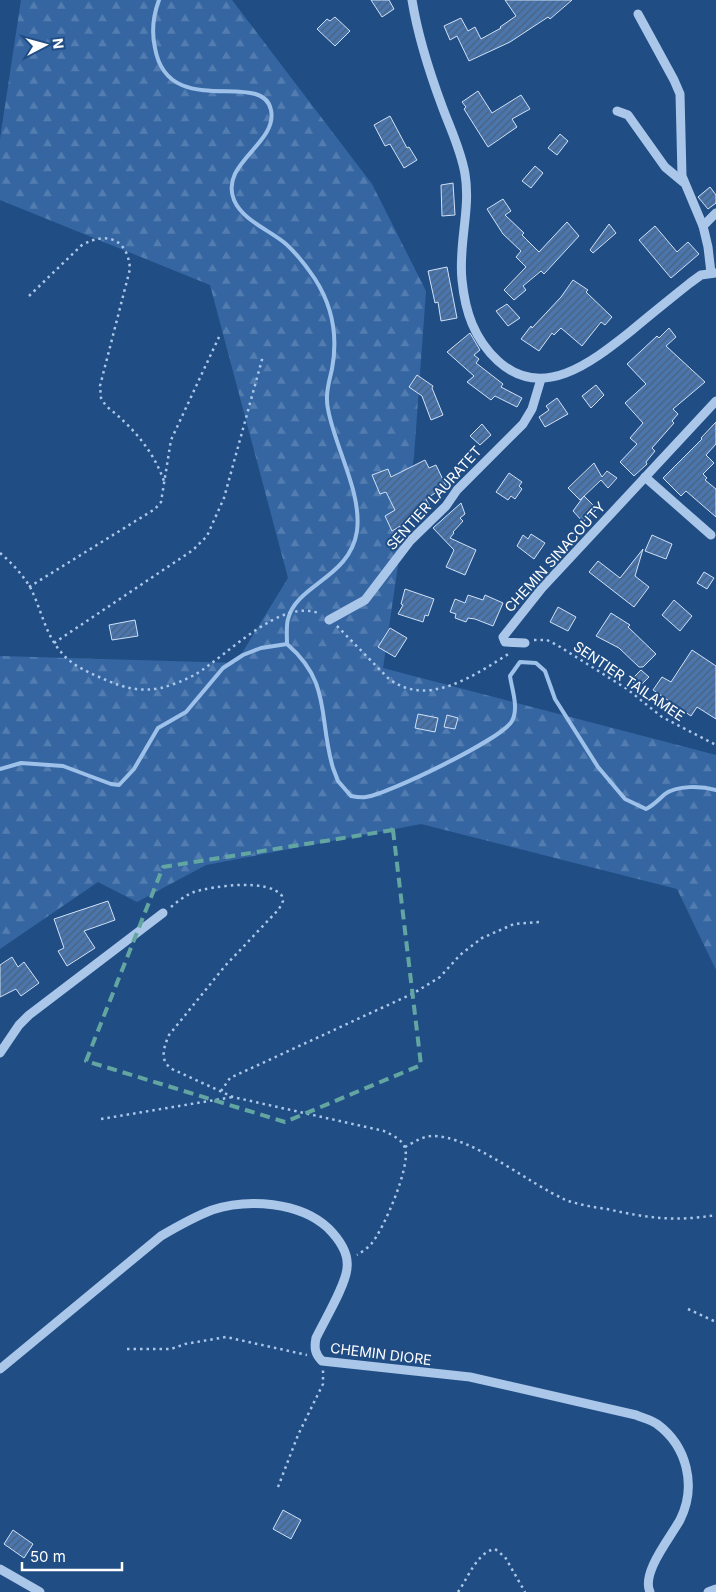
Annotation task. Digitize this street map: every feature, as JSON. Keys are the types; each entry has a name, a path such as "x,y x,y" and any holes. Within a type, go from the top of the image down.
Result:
{"street":[{"path":"412,0 427,66 460,155 465,174 467,195 462,278 467,316 488,352 509,371 541,379 562,375 598,356 701,275 713,273 703,226 683,182 680,94 638,14"},
{"path":"617,111 628,115 665,167 683,182"},
{"path":"703,226 716,213"},
{"name":"SENTIER LAURATET","path":"329,620 365,600 410,541 446,506 457,490 523,424 532,409 541,379"},
{"name":"CHEMIN SINACOUTY","path":"525,643 505,642 503,637 542,588 716,401"},
{"path":"645,478 711,536"},
{"path":"0,1053 19,1025 29,1015 163,913"},
{"path":"0,1369 161,1236 190,1219 214,1210 238,1205 266,1205 306,1213 320,1221 332,1232 342,1246 347,1262"},
{"name":"CHEMIN DIORE","path":"347,1262 345,1276 316,1338 314,1347 320,1359 470,1378 636,1415 656,1423 681,1449 686,1462 688,1484 680,1518 648,1576 650,1592"},
{"path":"0,1569 40,1592"},
{"path":"708,1592 716,1589"}],"path":[{"path":"29,296 82,245 90,240 98,237 110,238 122,245 129,256 130,269 102,375 101,398 106,406 146,445 159,466 165,484"},
{"path":"30,587 155,509 160,502 165,484 172,440 219,337"},
{"path":"54,643 193,550 207,536 216,519 232,474 263,356"},
{"path":"0,553 18,569 30,587 54,643 69,660 90,673 125,688 144,690 161,688 195,675 278,616 301,610 314,611 329,620"},
{"name":"SENTIER TAILAMEE","path":"329,620 396,685 417,690 446,688 470,679 525,643 546,640 627,689 662,717 716,745"},
{"path":"163,913 178,900 210,888 263,886 274,889 282,896 283,901 278,909 225,966 168,1035 164,1046 164,1060 167,1066 233,1097 384,1131 397,1137 405,1147 405,1164 391,1209 371,1245 347,1262"},
{"path":"221,1091 230,1078 414,993 440,977 460,955 482,938 514,924 540,922"},
{"path":"101,1119 233,1097"},
{"path":"405,1147 425,1137 450,1139 490,1157 547,1191 568,1201 586,1205 654,1219 680,1219 716,1215"},
{"path":"688,1310 716,1322"},
{"path":"127,1349 171,1349 185,1344 226,1337 320,1359 323,1384 298,1435 278,1487"},
{"path":"458,1592 482,1556 488,1551 495,1550 505,1557 525,1592"}],"highlighted area":[{"path":"393,830 421,1065 285,1122 86,1061 163,867"}],"green space":[{"path":"21,0 232,0 372,184 426,291 414,456 383,668 716,755 716,970 677,889 421,824 206,865 137,902 98,882 0,949 0,656 236,663 288,578 210,285 0,200 0,139"}],"building":[{"path":"371,0 389,0 394,9 382,17"},
{"path":"505,0 572,0 550,19 548,17 510,42 469,61 457,36 450,40 444,26 461,18 468,31 475,27 481,39 501,28 516,16"},
{"path":"335,17 350,31 335,46 317,29 327,19 330,21"},
{"path":"478,91 492,113 521,95 530,109 512,119 517,127 488,147 464,109 466,107 462,102"},
{"path":"390,116 407,148 409,147 417,160 404,168 390,144 385,146 374,125"},
{"path":"560,134 568,141 557,155 548,148"},
{"path":"535,166 543,173 531,188 522,181"},
{"path":"453,183 455,215 442,216 441,185"},
{"path":"710,187 716,195 716,203 708,209 698,197"},
{"path":"503,199 511,211 505,215 524,233 522,235 539,252 567,222 579,236 544,274 541,271 523,286 526,290 514,300 504,290 526,267 516,257 521,251 503,234 487,209"},
{"path":"609,224 616,233 593,253 590,250"},
{"path":"655,226 677,252 688,242 699,254 671,278 639,240"},
{"path":"447,267 457,318 441,321 438,302 435,303 428,271"},
{"path":"573,280 588,290 586,292 612,317 605,325 601,322 582,346 561,328 554,335 552,333 539,351 521,339 531,326 532,328 561,297"},
{"path":"507,304 520,318 508,326 496,311"},
{"path":"669,328 676,337 666,346 705,382 673,409 678,414 672,421 674,423 652,448 655,451 646,462 647,464 634,476 620,462 637,444 630,438 643,423 625,403 646,384 627,364 657,336 659,338"},
{"path":"470,333 480,350 474,355 479,359 476,363 503,384 501,387 522,398 517,407 495,396 491,400 467,382 474,376 447,352"},
{"path":"417,375 433,386 432,388 443,415 431,420 422,396 409,387"},
{"path":"596,385 604,395 591,408 582,396"},
{"path":"557,398 568,414 545,427 539,417 549,410 546,406"},
{"path":"716,422 716,444 706,455 714,463 703,474 707,478 705,480 716,489 716,517 686,491 681,496 663,478 702,439"},
{"path":"482,424 491,435 480,445 470,436"},
{"path":"425,460 429,468 436,465 446,486 426,499 430,507 408,518 409,521 392,531 385,516 395,510 386,492 380,494 372,475 388,469 391,477"},
{"path":"594,463 602,477 607,471 617,478 608,488 601,480 580,500 568,488"},
{"path":"509,473 522,482 519,486 522,489 515,499 511,496 508,500 496,492"},
{"path":"584,496 597,509 583,522 573,511"},
{"path":"461,503 465,514 460,518 463,521 450,538 476,550 465,575 446,567 454,550 433,528"},
{"path":"531,534 545,543 534,559 517,546 523,535 528,539"},
{"path":"652,535 672,544 666,559 645,551"},
{"path":"643,549 635,576 649,587 634,607 589,572 598,561 620,578"},
{"path":"704,572 714,578 707,589 697,583"},
{"path":"405,589 434,599 428,616 425,615 423,622 398,614 403,605 401,604"},
{"path":"468,595 483,600 485,595 503,603 493,626 475,619 468,618 466,622 455,618 456,614 450,612 455,599 465,603"},
{"path":"674,600 692,616 680,631 662,615"},
{"path":"558,607 576,617 568,631 550,622"},
{"path":"611,613 630,625 628,627 656,654 643,667 639,667 619,648 596,636"},
{"path":"135,620 138,636 112,640 109,625"},
{"path":"390,628 407,638 395,657 378,647"},
{"path":"692,650 716,666 716,719 697,707 691,716 653,690 662,677 671,682"},
{"path":"641,670 649,677 639,687 631,680"},
{"path":"418,714 438,718 435,732 415,728"},
{"path":"447,715 458,718 455,729 444,727"},
{"path":"108,901 115,920 84,931 95,948 67,966 58,951 64,948 54,919"},
{"path":"12,957 18,967 24,962 39,983 21,996 16,989 0,997 0,965"},
{"path":"283,1510 301,1520 291,1539 273,1529"},
{"path":"13,1530 33,1544 24,1558 4,1544"}],"waterway":[{"path":"159,0 154,17 153,35 155,48 163,70 177,83 195,89 251,93 264,98 271,110 271,122 266,133 234,175 232,187 234,200 244,214 257,225 280,239 302,261 315,279 330,311 334,334 334,357 327,404 331,424 356,501 357,531 345,560 293,607 287,622 287,644"},
{"path":"0,769 21,763 63,766 111,784 119,785 134,769 158,728 186,712 223,668 243,655 261,648 287,644 301,658 311,673 317,687 333,768 338,781 351,796 366,797 397,786 444,765 504,729 514,716 515,705 510,676 520,662 536,663 545,671 555,699 598,767 625,799 646,809 665,794 676,789 697,787 716,790"}]}
